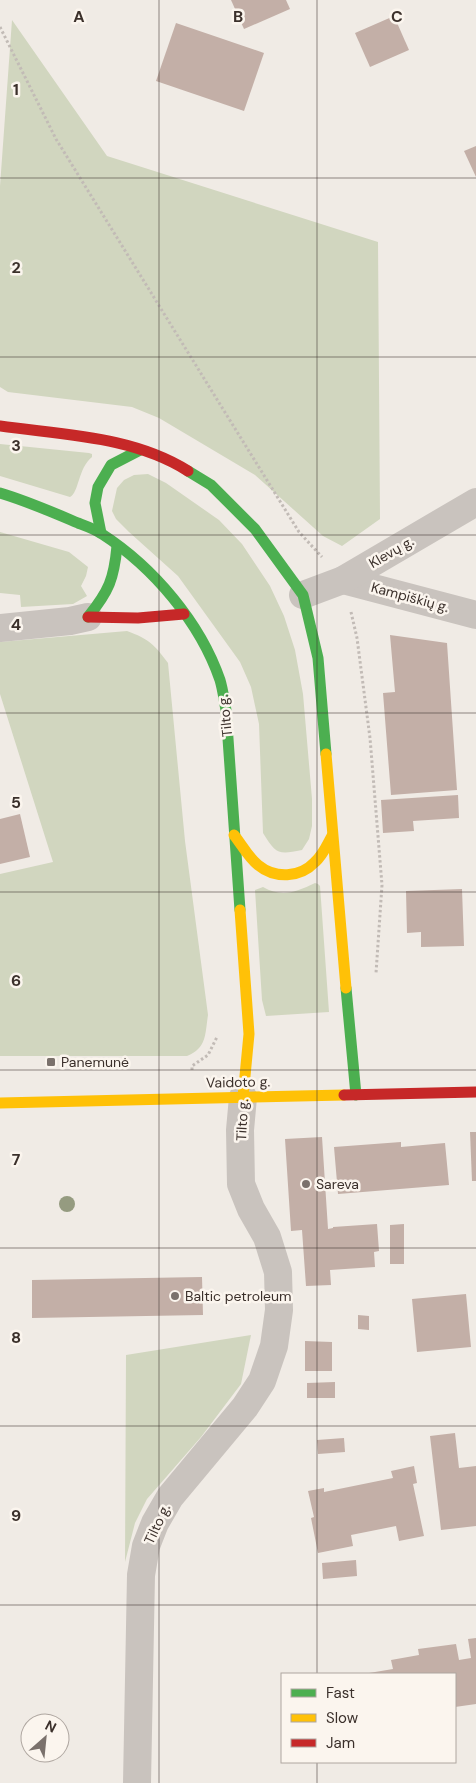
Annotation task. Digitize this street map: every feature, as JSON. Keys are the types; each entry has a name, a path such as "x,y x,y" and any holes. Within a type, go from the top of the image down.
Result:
{"main road":[{"path":"0,426 115,442 171,460 211,485 255,529 303,595 318,658 356,1095"},
{"path":"101,533 94,503 98,487 111,465 140,450"},
{"name":"Tilto g.","path":"0,493 55,512 101,533 117,546 155,580 184,614 212,661 221,682 226,710 249,1034 243,1097"},
{"path":"88,617 106,596 110,587 115,574 117,546"},
{"path":"88,617 138,618 184,614"},
{"path":"234,836 259,866 276,875 291,876 302,872 316,862 332,836"},
{"name":"Vaidoto g.","path":"0,1102 476,1092"}],"street":[{"name":"Klevų g.","path":"303,595 343,580 476,502"},
{"name":"Kampiškių g.","path":"343,580 476,615"},
{"path":"0,628 70,621 88,617"},
{"name":"Tilto g.","path":"137,1783 142,1575 146,1546 155,1523 170,1497 245,1407 262,1381 274,1346 279,1310 278,1272 267,1238 251,1209 241,1184 240,1130 243,1097"}],"path":[{"path":"0,27 56,139 293,524 343,580 357,638 370,747 382,885 376,974"},
{"path":"192,1098 192,1066 208,1055 219,1034"}],"green space":[{"path":"12,20 107,156 378,242 380,519 342,546 323,536 255,475 159,418 132,407 8,392 0,387 0,186"},
{"path":"0,444 89,453 92,454 92,457 84,467 75,491 70,497 0,476"},
{"path":"148,474 166,483 219,520 242,544 270,586 284,616 295,650 303,694 312,799 312,826 309,839 302,850 278,851 271,845 263,833 259,724 251,687 240,662 178,576 129,532 116,519 112,511 117,488 124,480 134,475"},
{"path":"0,532 69,552 88,567 81,586 87,596 73,604 21,607 20,595 0,593"},
{"path":"127,631 150,643 168,663 185,841 208,1015 204,1040 194,1053 187,1056 0,1056 0,874 53,862 0,694 0,642"},
{"path":"315,883 320,886 329,1012 266,1016 262,1000 255,890 263,887 283,893 302,889"},
{"path":"251,1335 241,1384 201,1437 147,1499 135,1523 125,1562 126,1355"}],"building":[{"path":"231,0 286,0 290,9 244,29"},
{"path":"394,16 409,50 370,67 355,33"},
{"path":"176,23 264,53 244,111 156,81"},
{"path":"476,146 476,177 464,151"},
{"path":"390,635 447,643 457,790 391,795 383,693 395,692"},
{"path":"458,795 459,818 413,821 414,831 383,833 381,800"},
{"path":"20,814 30,857 0,864 0,819"},
{"path":"462,889 464,946 421,947 421,932 407,933 406,891"},
{"path":"470,1132 476,1132 476,1181 472,1181"},
{"path":"322,1137 328,1229 377,1224 379,1251 374,1252 375,1267 330,1270 331,1285 306,1286 302,1230 291,1231 285,1139"},
{"path":"401,1142 401,1147 445,1143 449,1185 338,1194 334,1147"},
{"path":"404,1224 404,1264 390,1264 390,1225"},
{"path":"202,1277 203,1315 32,1318 32,1280"},
{"path":"466,1294 471,1347 417,1352 412,1299"},
{"path":"358,1315 369,1316 369,1330 358,1329"},
{"path":"305,1341 332,1342 332,1371 305,1371"},
{"path":"335,1382 335,1398 307,1398 307,1383"},
{"path":"455,1433 459,1468 476,1466 476,1526 441,1530 430,1436"},
{"path":"344,1438 345,1452 318,1454 317,1440"},
{"path":"414,1466 417,1483 413,1484 424,1536 399,1541 396,1526 351,1535 353,1546 318,1553 311,1518 314,1517 308,1491 324,1488 324,1492 393,1478 391,1471"},
{"path":"356,1560 357,1576 323,1579 322,1563"},
{"path":"476,1638 476,1704 456,1707 456,1673 369,1673 393,1669 391,1660 419,1655 418,1649 456,1644 459,1660 471,1658 468,1639"}],"traffic: fast":[{"path":"101,533 95,503 98,487 111,465 140,450"},
{"path":"188,471 211,485 255,529 303,595 318,658 326,754"},
{"path":"0,493 30,503 93,529 121,547 156,579 173,598 200,637 220,680 226,710 240,910"},
{"path":"88,617 106,592 112,576 117,546"},
{"path":"346,988 356,1095"}],"traffic: slow":[{"path":"326,754 346,988"},
{"path":"234,835 254,862 272,873 287,875 302,871 315,862 325,850 332,836"},
{"path":"240,910 249,1034 243,1097"},
{"path":"0,1103 344,1095"}],"traffic: jam":[{"path":"0,426 72,435 121,444 167,459 188,471"},
{"path":"88,617 138,618 184,614"},
{"path":"344,1095 476,1092"}],"place":[{"name":"Panemunė","path":"51,1062"},
{"name":"Sareva","path":"306,1184"},
{"name":"Baltic petroleum","path":"175,1296"}]}
